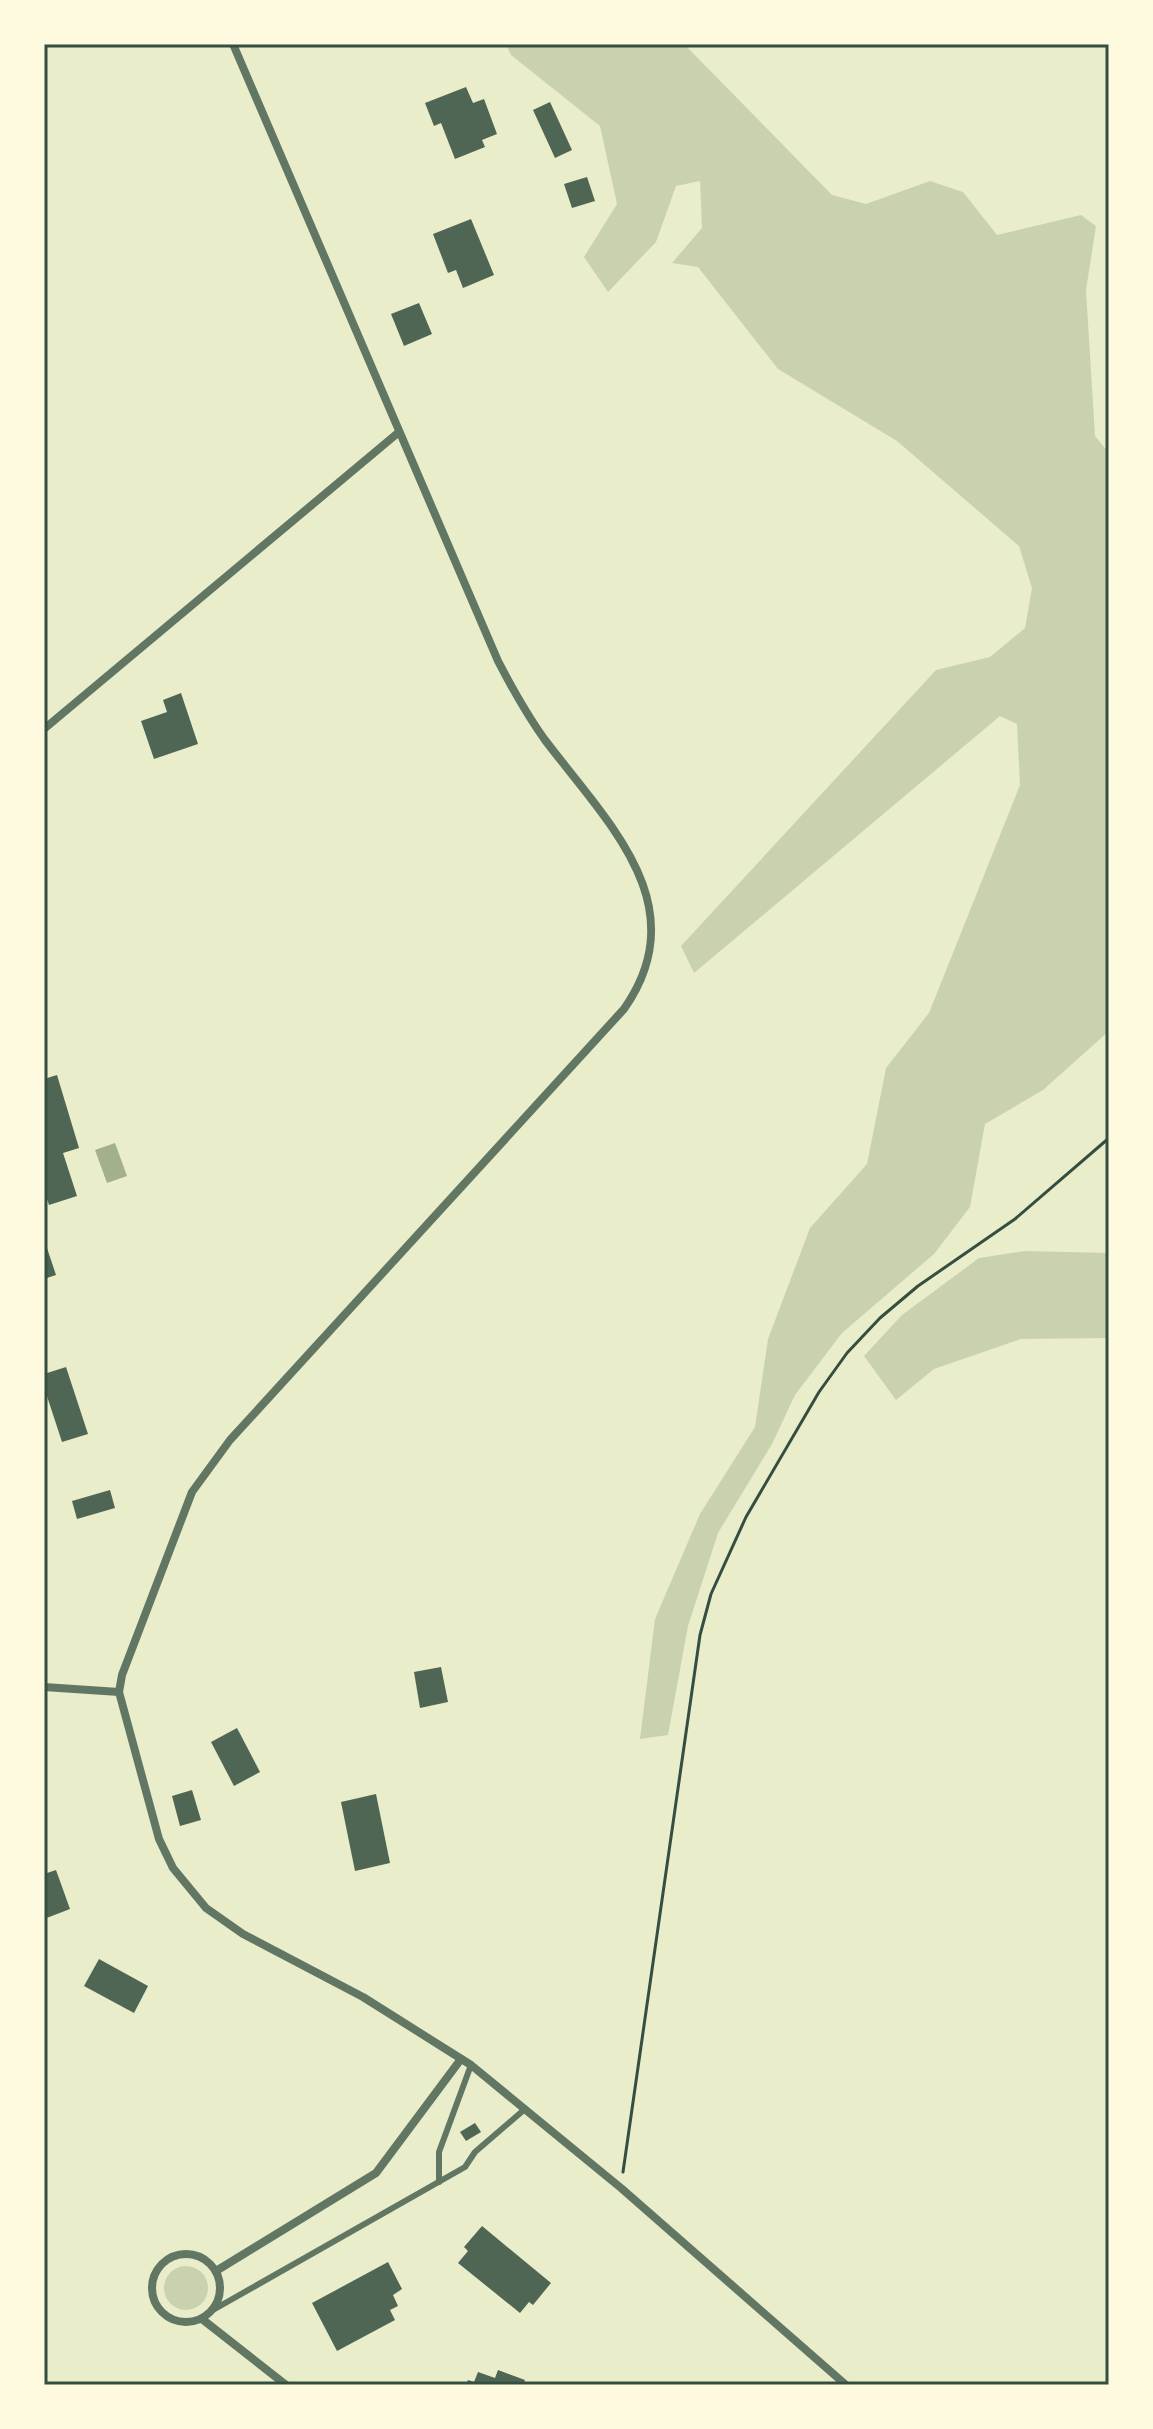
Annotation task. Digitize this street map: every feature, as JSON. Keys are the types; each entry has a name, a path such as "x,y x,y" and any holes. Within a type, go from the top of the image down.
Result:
{"street":[{"path":"233,44 454,565 505,674 543,736 606,820 644,884 652,918 649,958 635,993 614,1021 208,1467 192,1492 171,1545 122,1675 119,1692 159,1839 173,1868 206,1908 243,1934 363,1997 471,2065 621,2188 846,2385"},
{"path":"44,729 399,432"},
{"path":"44,1687 119,1692"},
{"path":"216,2271 376,2173 461,2059"},
{"path":"182,2254 208,2261 221,2285 213,2310 202,2319 176,2321 164,2315 155,2305 152,2278 159,2266 182,2254"},
{"path":"202,2319 286,2385"}],"lane":[{"path":"439,2182 439,2152 471,2065"},
{"path":"213,2310 465,2167 475,2152 525,2109"}],"path":[{"path":"621,2188 700,1635 726,1558 819,1392 847,1353 880,1318 918,1286 1015,1219 1109,1138"}],"shaded area":[{"path":"506,44 684,44 832,195 866,204 930,181 963,192 997,235 1081,215 1096,226 1086,290 1095,436 1109,453 1109,1031 1043,1090 985,1124 970,1207 934,1254 842,1333 795,1395 772,1444 718,1533 688,1626 668,1735 640,1739 655,1619 700,1514 755,1427 768,1339 810,1228 867,1164 886,1068 929,1013 1020,785 1017,724 1000,716 694,973 681,946 936,670 990,657 1025,628 1032,588 1019,546 897,441 778,369 698,267 672,263 702,228 700,181 676,186 656,242 608,292 584,257 617,204 600,126 511,55"},
{"path":"115,1143 127,1176 107,1183 95,1150"},
{"path":"1025,1251 1109,1253 1109,1338 1021,1339 934,1369 896,1400 864,1356 902,1315 979,1258"},
{"path":"186,2266 201,2273 208,2288 201,2303 186,2310 171,2303 164,2288 171,2273"}],"building":[{"path":"466,87 473,103 484,99 497,134 482,140 485,147 455,159 441,123 434,126 425,103"},
{"path":"550,102 572,150 555,158 533,110"},
{"path":"587,177 595,201 572,208 564,184"},
{"path":"471,219 494,275 463,288 456,270 448,273 433,234"},
{"path":"419,303 432,334 404,346 391,314"},
{"path":"181,693 198,744 154,759 141,721 167,712 163,700"},
{"path":"57,1075 79,1148 63,1153 77,1196 49,1205 44,1190 44,1079"},
{"path":"44,1239 56,1275 44,1279"},
{"path":"66,1367 88,1434 62,1442 44,1387 44,1374"},
{"path":"110,1490 115,1508 77,1519 72,1501"},
{"path":"441,1667 448,1702 420,1708 414,1672"},
{"path":"237,1728 260,1772 234,1786 211,1742"},
{"path":"192,1790 201,1820 180,1826 172,1796"},
{"path":"376,1794 390,1863 355,1871 341,1802"},
{"path":"56,1870 70,1909 44,1919 44,1874"},
{"path":"99,1959 148,1986 134,2013 84,1986"},
{"path":"475,2123 481,2132 466,2141 460,2132"},
{"path":"482,2226 551,2283 533,2305 529,2302 520,2313 458,2263 468,2251 464,2247"},
{"path":"388,2262 402,2289 393,2295 398,2306 390,2310 395,2320 337,2351 312,2303"},
{"path":"498,2370 525,2380 523,2385 466,2385 468,2380 474,2382 478,2372 495,2378"}]}
